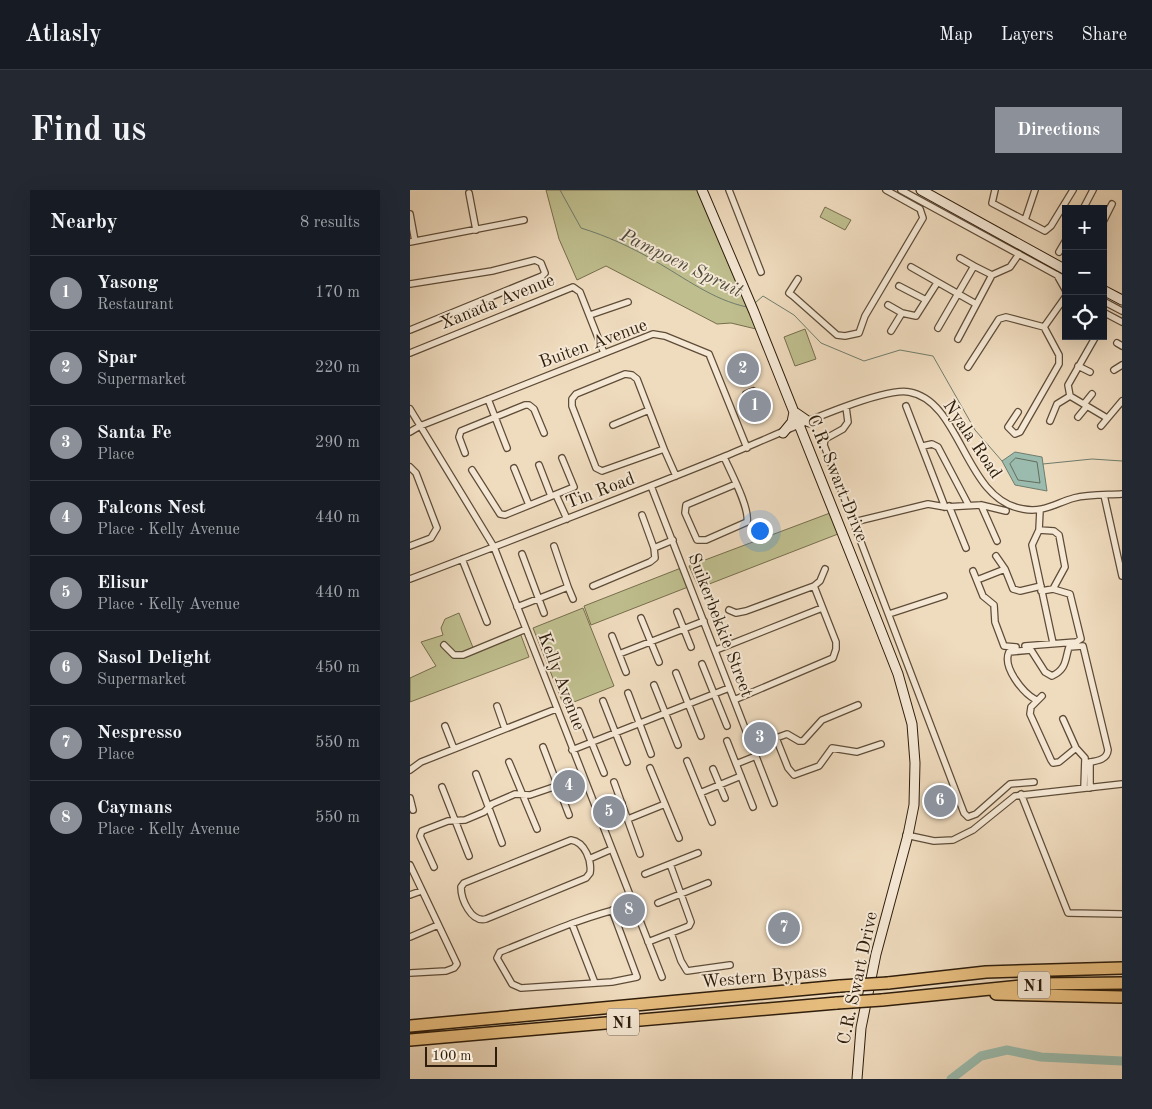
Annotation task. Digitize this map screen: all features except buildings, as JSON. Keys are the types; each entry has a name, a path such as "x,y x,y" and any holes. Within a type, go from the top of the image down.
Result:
{"highway":[{"path":"986,972 1122,961"},
{"name":"Western Bypass","path":"410,1026 888,983 986,972 1122,968"},
{"name":"Western Bypass","path":"410,1040 882,1000 1041,984 1122,983"},
{"path":"946,993 1122,996"}],"street":[{"name":"C.R. Swart Drive","path":"702,190 794,410"},
{"path":"729,190 761,272"},
{"path":"798,279 789,293 837,335 845,336 859,333 865,316 924,218 920,209 886,190"},
{"path":"901,190 1062,278"},
{"path":"922,190 1062,268"},
{"path":"995,190 992,203 1044,230 1049,230 1071,192"},
{"path":"1025,220 1035,190"},
{"path":"1085,205 1093,190"},
{"path":"469,193 476,230"},
{"path":"1107,214 1112,204"},
{"path":"410,214 412,242 524,220"},
{"path":"1059,252 1062,247"},
{"path":"958,339 992,276 1010,267 1019,254"},
{"path":"960,258 992,276"},
{"path":"410,284 492,271 535,260 540,263 544,271 542,276 410,330"},
{"path":"938,328 974,266"},
{"path":"911,267 957,295 976,304"},
{"path":"1057,275 1062,284"},
{"path":"888,305 902,313 916,316 937,283"},
{"path":"899,286 926,300"},
{"name":"Xanada Avenue","path":"410,353 568,288 578,290 590,315"},
{"path":"1107,292 1122,300"},
{"path":"604,353 590,315 628,302"},
{"path":"1044,327 1062,302"},
{"path":"1107,303 1122,311"},
{"path":"890,331 902,313"},
{"path":"1107,314 1122,322"},
{"path":"968,367 999,319 1006,317 1044,327"},
{"path":"1018,412 1008,427 1015,434 1020,432 1060,361 1044,327"},
{"name":"Buiten Avenue","path":"410,432 420,426 653,334 707,352 747,448"},
{"path":"1070,396 1068,382 1094,340"},
{"path":"1114,370 1122,365"},
{"path":"1078,366 1090,372"},
{"path":"664,449 607,470 599,470 594,462 571,402 576,394 629,374 637,379 676,476"},
{"path":"746,394 754,391"},
{"name":"Nyala Road","path":"805,424 846,407 895,391 908,392 922,397 933,404 993,495 1017,508 1040,510 1076,498 1122,494"},
{"path":"1078,417 1092,394"},
{"path":"1070,396 1107,418"},
{"path":"1050,420 1057,404 1070,396"},
{"path":"488,399 507,448"},
{"path":"1101,426 1122,401"},
{"path":"466,453 459,437 461,431 529,405 534,409 544,433"},
{"path":"906,406 966,548"},
{"path":"846,407 850,418 846,426 828,436 824,442 966,816 976,814 1010,784 1034,782"},
{"name":"Kelly Avenue","path":"410,409 494,547 612,849 629,906 648,942 662,977"},
{"path":"613,426 650,410"},
{"path":"794,410 805,424"},
{"path":"783,433 792,422 794,410"},
{"name":"C.R. Swart Drive","path":"805,424 898,674 912,724 915,763 914,805 876,954 861,1028 856,1079"},
{"name":"Tin Road","path":"410,579 805,424"},
{"path":"922,446 932,444 938,447 968,504"},
{"path":"724,457 736,484 747,513 747,522 706,540 697,540 684,513 686,505 736,484"},
{"path":"472,470 500,514 505,515 574,487 562,458"},
{"path":"539,464 567,519"},
{"path":"410,467 416,473 437,528 431,538 410,546"},
{"path":"514,468 529,505"},
{"name":"Suikerbekkie Street","path":"651,486 774,803"},
{"path":"1104,495 1122,576"},
{"path":"854,522 928,504 947,506 981,505 1006,511"},
{"path":"981,505 997,541"},
{"path":"1040,510 1039,530 1032,545 1053,644"},
{"path":"593,586 650,562 656,555 642,515"},
{"path":"1039,530 1054,531 1059,535 1065,567 1053,589"},
{"path":"654,548 673,540"},
{"path":"554,546 573,599"},
{"path":"522,554 544,613"},
{"path":"973,571 983,596 994,605 995,622 1005,647 1076,642 1080,640 1081,636 1072,596 1067,592 1053,589 1016,591 996,556"},
{"path":"462,559 487,622"},
{"path":"728,610 736,612 746,611 814,586 820,581 824,569"},
{"path":"977,580 1005,569"},
{"path":"517,607 568,586"},
{"path":"734,700 833,658 836,642 814,586"},
{"path":"889,614 944,596"},
{"path":"716,650 822,608"},
{"path":"677,612 690,647"},
{"path":"641,618 659,662"},
{"path":"619,654 704,621"},
{"path":"444,645 454,655 463,655 526,629"},
{"path":"612,636 626,672"},
{"path":"1036,700 1025,694 1017,684 1008,659 1009,652 1031,650 1045,672 1052,676 1057,673 1067,660 1069,647 1083,646 1108,750 1106,757 1088,763"},
{"path":"702,664 727,726"},
{"path":"676,673 701,736"},
{"path":"654,684 678,745"},
{"path":"572,750 730,688"},
{"path":"628,693 651,754"},
{"path":"1042,696 1031,707 1030,714 1052,762 1059,762 1076,748"},
{"path":"603,701 627,762"},
{"path":"752,746 787,734 799,741 803,741 822,720 858,704"},
{"path":"497,706 505,729"},
{"path":"410,770 416,764 556,709"},
{"path":"579,711 604,773"},
{"path":"1063,718 1076,748 1088,763 1087,788"},
{"path":"445,726 454,749"},
{"path":"776,738 788,768 794,775 819,766 832,748 857,752 881,744"},
{"path":"727,740 753,807"},
{"path":"543,748 569,815"},
{"path":"736,764 756,756"},
{"path":"687,761 712,822"},
{"path":"510,762 536,829"},
{"path":"650,768 678,838"},
{"path":"713,769 725,798"},
{"path":"476,774 502,842"},
{"path":"700,793 741,776"},
{"path":"434,867 419,834 448,821 465,820 484,812 488,807 515,794 523,796 583,777"},
{"path":"614,782 640,854"},
{"path":"906,835 945,841 962,837 974,830 1007,801 1021,794 1122,784"},
{"path":"442,787 469,856"},
{"path":"1021,794 1068,913 1122,914"},
{"path":"410,798 413,810"},
{"path":"597,812 622,803"},
{"path":"628,819 665,804"},
{"path":"571,840 579,843 589,859 590,873 583,880 482,920 474,918 461,894 461,887 468,880 571,840"},
{"path":"589,859 612,849"},
{"path":"645,874 698,853"},
{"path":"648,942 689,926 691,922 670,864"},
{"path":"410,865 438,925 456,958 456,966 453,969 410,973"},
{"path":"658,903 708,883"},
{"path":"410,895 421,890"},
{"path":"612,910 637,976 595,983 515,986 510,982 497,958 500,952 572,924 612,910 629,906"},
{"path":"572,924 595,983"},
{"path":"410,937 438,925"},
{"path":"671,933 681,961 687,971 730,965"}],"shaded area":[{"path":"546,190 697,190 756,329 731,323 717,324 606,266 577,280 559,239"},
{"path":"825,207 851,220 845,230 820,217"},
{"path":"805,329 816,359 795,366 784,337"},
{"path":"830,513 838,534 699,588 689,566"},
{"path":"681,568 688,587 591,625 584,606"},
{"path":"583,608 614,686 564,706 533,628"},
{"path":"459,613 474,650 519,630 529,657 410,702 410,678 436,666 421,642 443,635 441,628 445,619"}],"water":[{"path":"1015,452 1042,457 1047,491 1015,485 1002,461"}],"waterway":[{"name":"Pampoen Spruit","path":"560,190 581,228 610,238 637,251 711,294 747,307"},
{"name":"Pampoen Spruit","path":"755,303 763,296 794,315 821,343 864,361 900,350 933,356 975,430 1002,461"},
{"name":"Pampoen Spruit","path":"1043,464 1092,459 1122,461"},
{"path":"951,1079 981,1056 1007,1050 1041,1057 1122,1061"}],"place":[{"name":"Spar","path":"743,369"},
{"name":"Yasong","path":"755,406"},
{"name":"Santa Fe","path":"760,738"},
{"name":"Falcons Nest","path":"569,786"},
{"name":"Sasol Delight","path":"940,801"},
{"name":"Elisur","path":"609,812"},
{"name":"Caymans","path":"629,910"},
{"name":"Nespresso","path":"784,928"}]}
